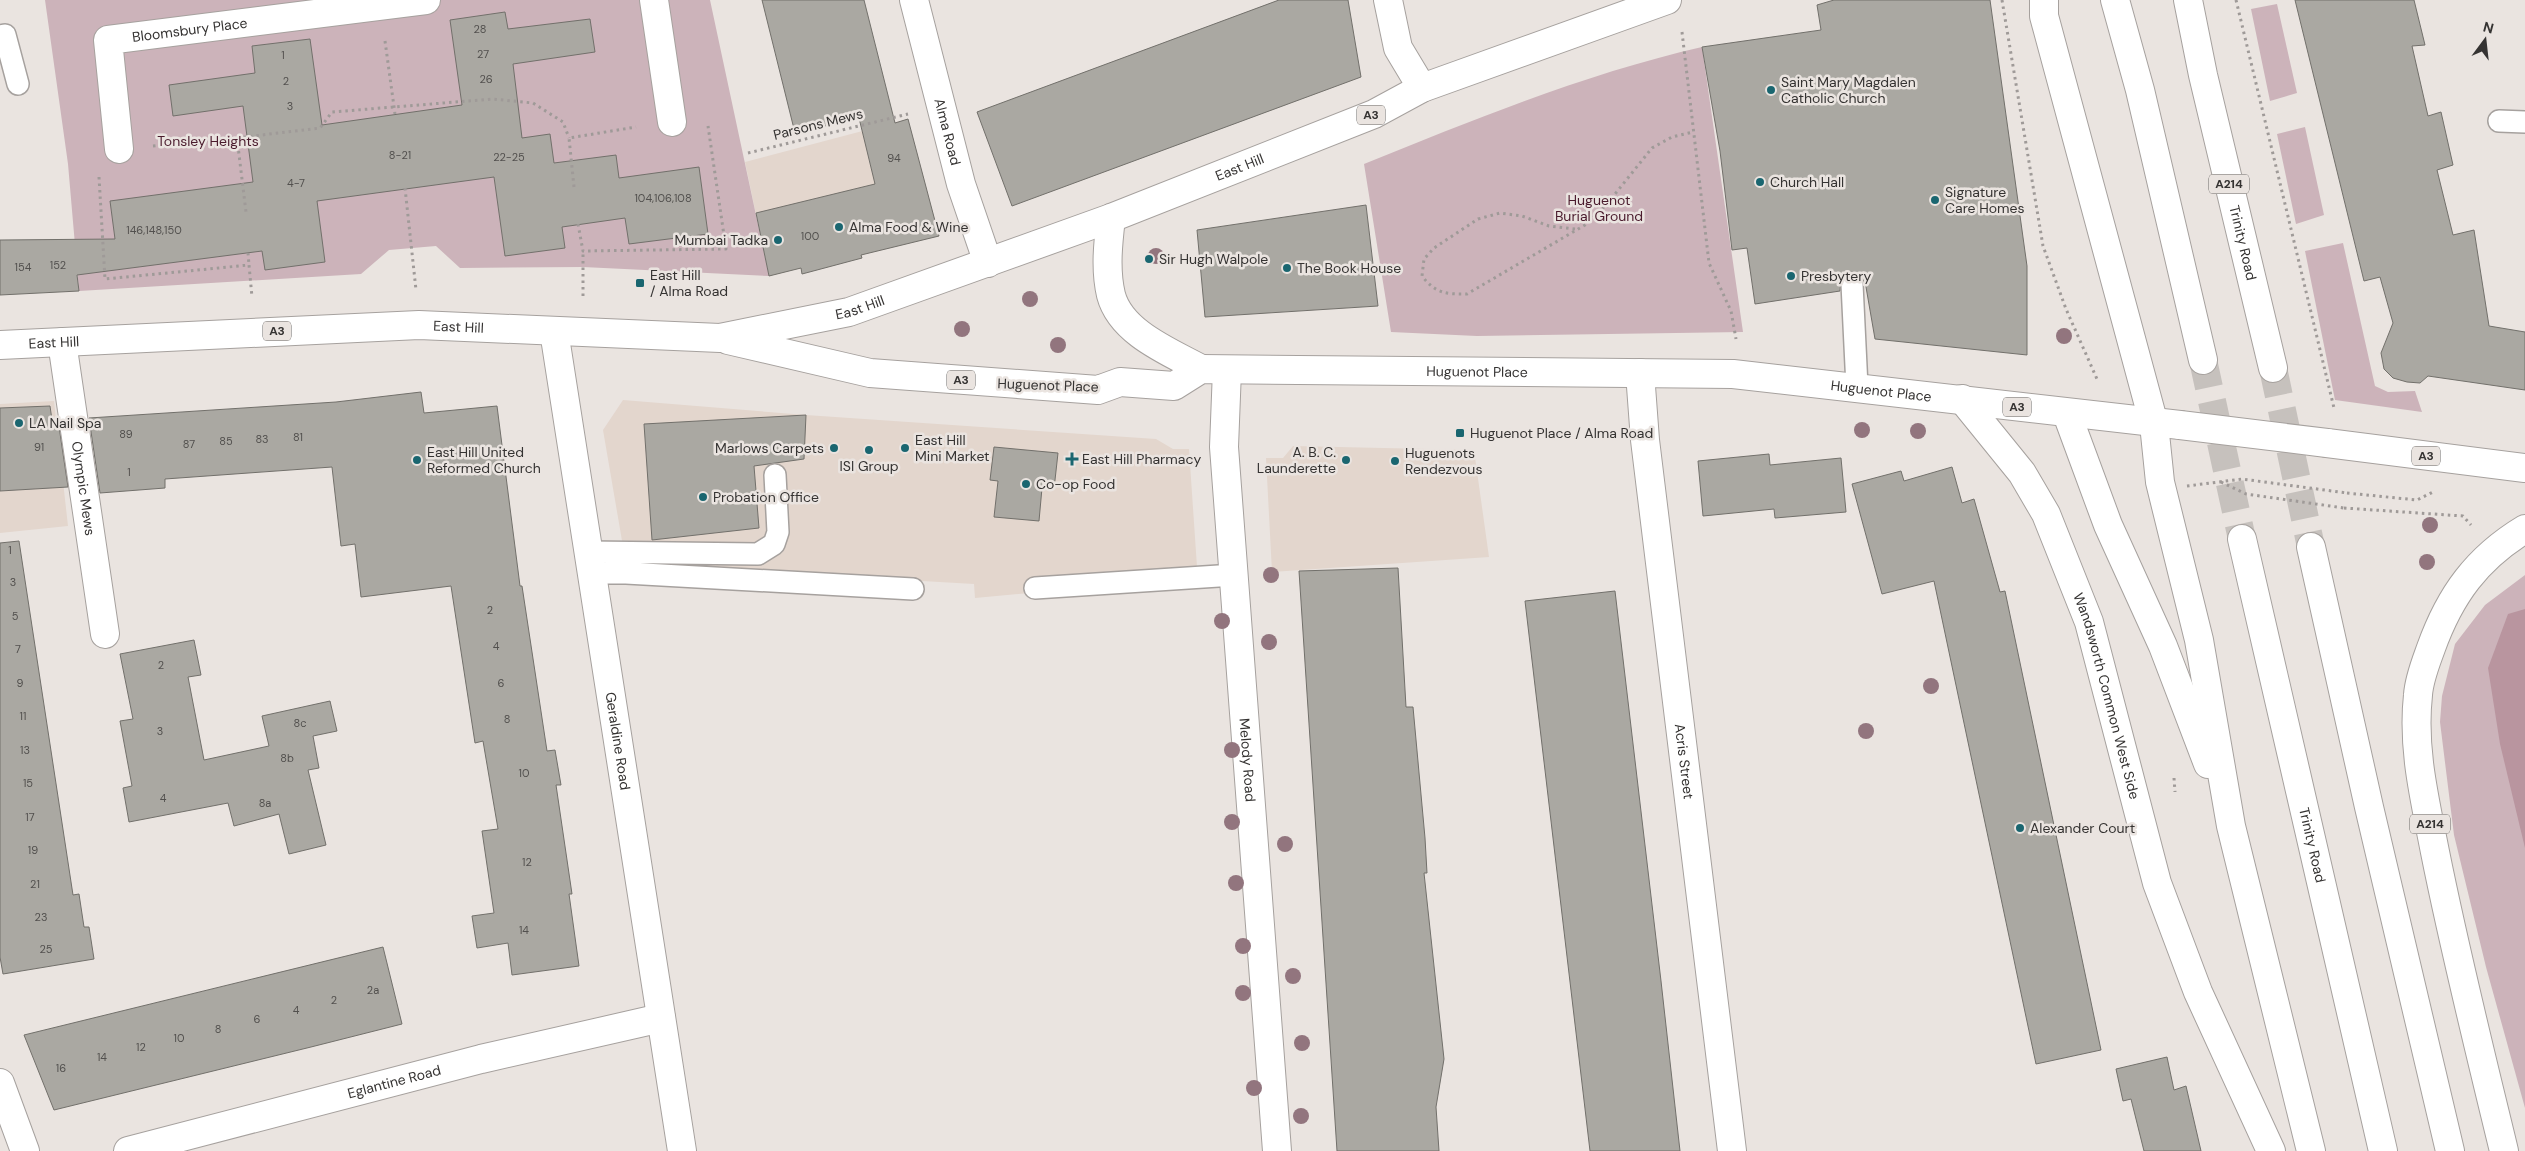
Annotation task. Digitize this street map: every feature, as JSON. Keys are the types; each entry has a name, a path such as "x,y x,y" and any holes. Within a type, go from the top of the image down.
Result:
{"main road":[{"path":"654,0 672,122"},
{"name":"Alma Road","path":"914,0 961,184 988,263"},
{"path":"1388,0 1398,48 1422,88"},
{"name":"East Hill","path":"0,345 419,325 720,338 849,312 1111,218 1374,114 1422,88 1667,0"},
{"path":"2115,0 2140,90 2203,360"},
{"name":"Trinity Road","path":"2188,0 2203,75 2273,368"},
{"name":"Bloomsbury Place","path":"119,149 108,40 403,2"},
{"path":"2041,5 2167,424 2160,482 2199,640 2231,826 2312,1151"},
{"name":"A3","path":"1111,218 1107,255 1111,296 1122,316 1136,330 1155,344 1214,370"},
{"name":"Geraldine Road","path":"554,331 682,1151"},
{"name":"Huguenot Place","path":"720,338 870,373 1098,390 1120,382 1174,386 1214,370 1733,374 1962,399 2067,414 2242,432 2336,444"},
{"name":"Olympic Mews","path":"62,342 105,634"},
{"name":"Melody Road","path":"1214,370 1224,447 1277,1151"},
{"name":"Acris Street","path":"1640,372 1646,449 1732,1151"},
{"name":"Wandsworth Common West Side","path":"1962,399 2022,474 2046,514 2089,622 2157,884 2198,992 2271,1151"},
{"path":"2067,414 2108,525 2163,646 2231,826"},
{"name":"A3","path":"2336,444 2525,468"},
{"name":"A214","path":"2504,1151 2444,896 2417,757 2416,725 2418,692 2427,659 2450,604 2466,579 2485,558 2525,529"},
{"name":"Trinity Road","path":"2242,539 2383,1151"},
{"path":"2311,547 2369,808 2450,1151"},
{"name":"Eglantine Road","path":"128,1151 481,1059 661,1018"},
{"path":"0,1083 25,1151"}],"lane":[{"path":"0,36 5,35 18,84"},
{"path":"2499,121 2525,122"},
{"path":"1852,284 1857,387"},
{"path":"589,563 758,554 774,544 778,532 775,475"},
{"path":"589,563 626,573 913,589"},
{"path":"1035,588 1234,575"}],"path":[{"path":"2002,0 2043,246 2066,309 2100,385"},
{"path":"2236,0 2332,402 2336,444"},
{"path":"395,114 403,2"},
{"path":"1680,24 1709,263 1731,311 1737,332 1733,374"},
{"path":"249,265 105,279 98,169 119,149 320,128 332,112 493,99 533,103 563,122 569,138 574,187"},
{"name":"Parsons Mews","path":"748,152 894,117"},
{"path":"569,138 672,122 707,119 726,249 584,251"},
{"path":"1575,229 1548,226 1522,216 1500,213 1478,219 1434,248 1424,260 1422,276 1431,288 1446,294 1467,294 1575,229 1585,225 1607,204 1652,148 1672,137 1693,132"},
{"path":"237,138 246,212"},
{"path":"405,188 413,247 419,325"},
{"path":"578,224 584,251 583,267"},
{"path":"248,253 252,280"},
{"path":"2186,486 2238,480 2347,493"},
{"path":"2220,482 2246,494 2344,508 2463,516 2474,529"}],"shaded area":[{"path":"908,119 939,236 862,255 862,258 802,274 801,268 769,276 745,162"},
{"path":"623,400 806,415 1156,439 1173,449 1189,449 1197,567 1031,578 1029,593 975,598 974,584 626,564 603,430"},
{"path":"54,401 68,526 0,533 0,404"},
{"path":"1293,446 1474,450 1489,557 1272,572 1266,458 1283,458"},
{"path":"2525,609 2525,848 2500,744 2488,668 2508,614"}],"green space":[{"name":"Tonsley Heights","path":"45,0 710,0 769,276 583,267 460,268 436,246 389,250 361,274 79,291 68,164"},
{"path":"2277,4 2297,93 2270,101 2251,9"},
{"name":"Huguenot Burial Ground","path":"1702,47 1743,332 1477,336 1391,332 1364,164 1488,114 1573,84 1616,70"},
{"path":"2305,127 2324,215 2296,224 2277,134"},
{"path":"2343,243 2375,386 2388,392 2415,391 2422,412 2335,400 2305,251"},
{"path":"2525,575 2525,1108 2486,967 2454,835 2440,722 2442,696 2455,644 2485,605"}],"building":[{"path":"762,0 864,0 895,123 908,119 939,236 861,255 862,258 802,274 801,268 769,276 756,213 875,184 859,118 795,133"},
{"path":"1279,0 1348,0 1361,77 1012,206 977,112"},
{"name":"Signature Care Homes","path":"1834,0 1990,0 2027,266 2027,355 1875,339 1866,287 1862,277 1852,272 1841,278 1840,291 1755,304 1747,248 1732,250 1720,151 1702,47 1821,30 1817,5"},
{"path":"2295,0 2414,0 2425,45 2412,46 2428,116 2441,112 2453,165 2437,170 2453,235 2474,230 2489,326 2525,332 2525,390 2428,376 2420,383 2407,382 2393,378 2384,369 2381,353 2393,323 2380,277 2364,281"},
{"path":"505,12 508,29 590,19 595,52 513,64 522,138 550,134 554,163 616,155 619,178 699,167 708,234 629,244 625,218 562,227 565,248 505,256 494,177 317,201 325,262 265,270 262,251 77,275 79,291 0,295 0,240 115,239 110,201 253,182 243,106 173,116 169,85 255,73 252,46 310,39 322,125 462,105 450,20"},
{"name":"The Book House","path":"1366,205 1378,306 1205,317 1197,230"},
{"path":"421,392 424,413 497,406 520,586 522,586 547,751 555,750 561,785 556,785 572,894 569,894 579,966 512,975 508,943 477,948 472,916 494,913 482,831 498,829 483,741 475,743 451,586 361,597 355,544 341,546 332,467 165,479 165,488 100,493 89,418 336,402"},
{"path":"50,406 52,420 58,420 68,487 0,491 0,408"},
{"name":"Probation Office","path":"806,415 804,459 754,466 759,528 652,540 644,424"},
{"name":"Co-op Food","path":"994,447 1058,453 1054,489 1042,488 1039,521 994,517 998,481 990,480"},
{"path":"1769,454 1770,465 1841,458 1846,512 1775,518 1774,509 1703,516 1698,461"},
{"name":"Alexander Court","path":"1952,467 1962,503 1974,499 2000,592 2005,591 2101,1050 2036,1064 1934,581 1882,594 1852,484 1901,471 1904,481"},
{"path":"19,541 73,895 79,894 84,927 89,927 94,959 3,974 0,957 0,543"},
{"path":"1398,568 1406,707 1413,707 1425,838 1427,873 1424,873 1444,1059 1436,1107 1439,1151 1337,1151 1299,571"},
{"path":"1615,591 1680,1151 1590,1151 1525,601"},
{"path":"194,640 201,675 188,677 204,760 269,746 262,716 330,701 337,731 313,736 319,768 308,770 326,845 289,854 279,814 234,826 228,803 129,822 123,788 132,786 120,721 133,719 120,654"},
{"path":"383,947 402,1024 54,1110 24,1035"},
{"path":"2167,1057 2174,1090 2186,1086 2201,1151 2144,1151 2131,1099 2123,1101 2116,1069"}],"tunnel":[{"path":"2203,360 2242,539"},
{"path":"2273,368 2311,547"}],"place":[{"name":"Saint Mary Magdalen Catholic Church","path":"1771,90"},
{"name":"Church Hall","path":"1760,182"},
{"name":"Signature Care Homes","path":"1935,200"},
{"name":"Alma Food & Wine","path":"839,227"},
{"name":"Mumbai Tadka","path":"778,240"},
{"name":"Sir Hugh Walpole","path":"1149,259"},
{"name":"The Book House","path":"1287,268"},
{"name":"Presbytery","path":"1791,276"},
{"name":"East Hill / Alma Road","path":"640,283"},
{"name":"LA Nail Spa","path":"19,423"},
{"name":"Huguenot Place / Alma Road","path":"1460,433"},
{"name":"Marlows Carpets","path":"834,448"},
{"name":"East Hill Mini Market","path":"905,448"},
{"name":"ISI Group","path":"869,450"},
{"name":"East Hill Pharmacy","path":"1072,459"},
{"name":"East Hill United Reformed Church","path":"417,460"},
{"name":"A. B. C. Launderette","path":"1346,460"},
{"name":"Huguenots Rendezvous","path":"1395,461"},
{"name":"Co-op Food","path":"1026,484"},
{"name":"Probation Office","path":"703,497"},
{"name":"Alexander Court","path":"2020,828"}]}
